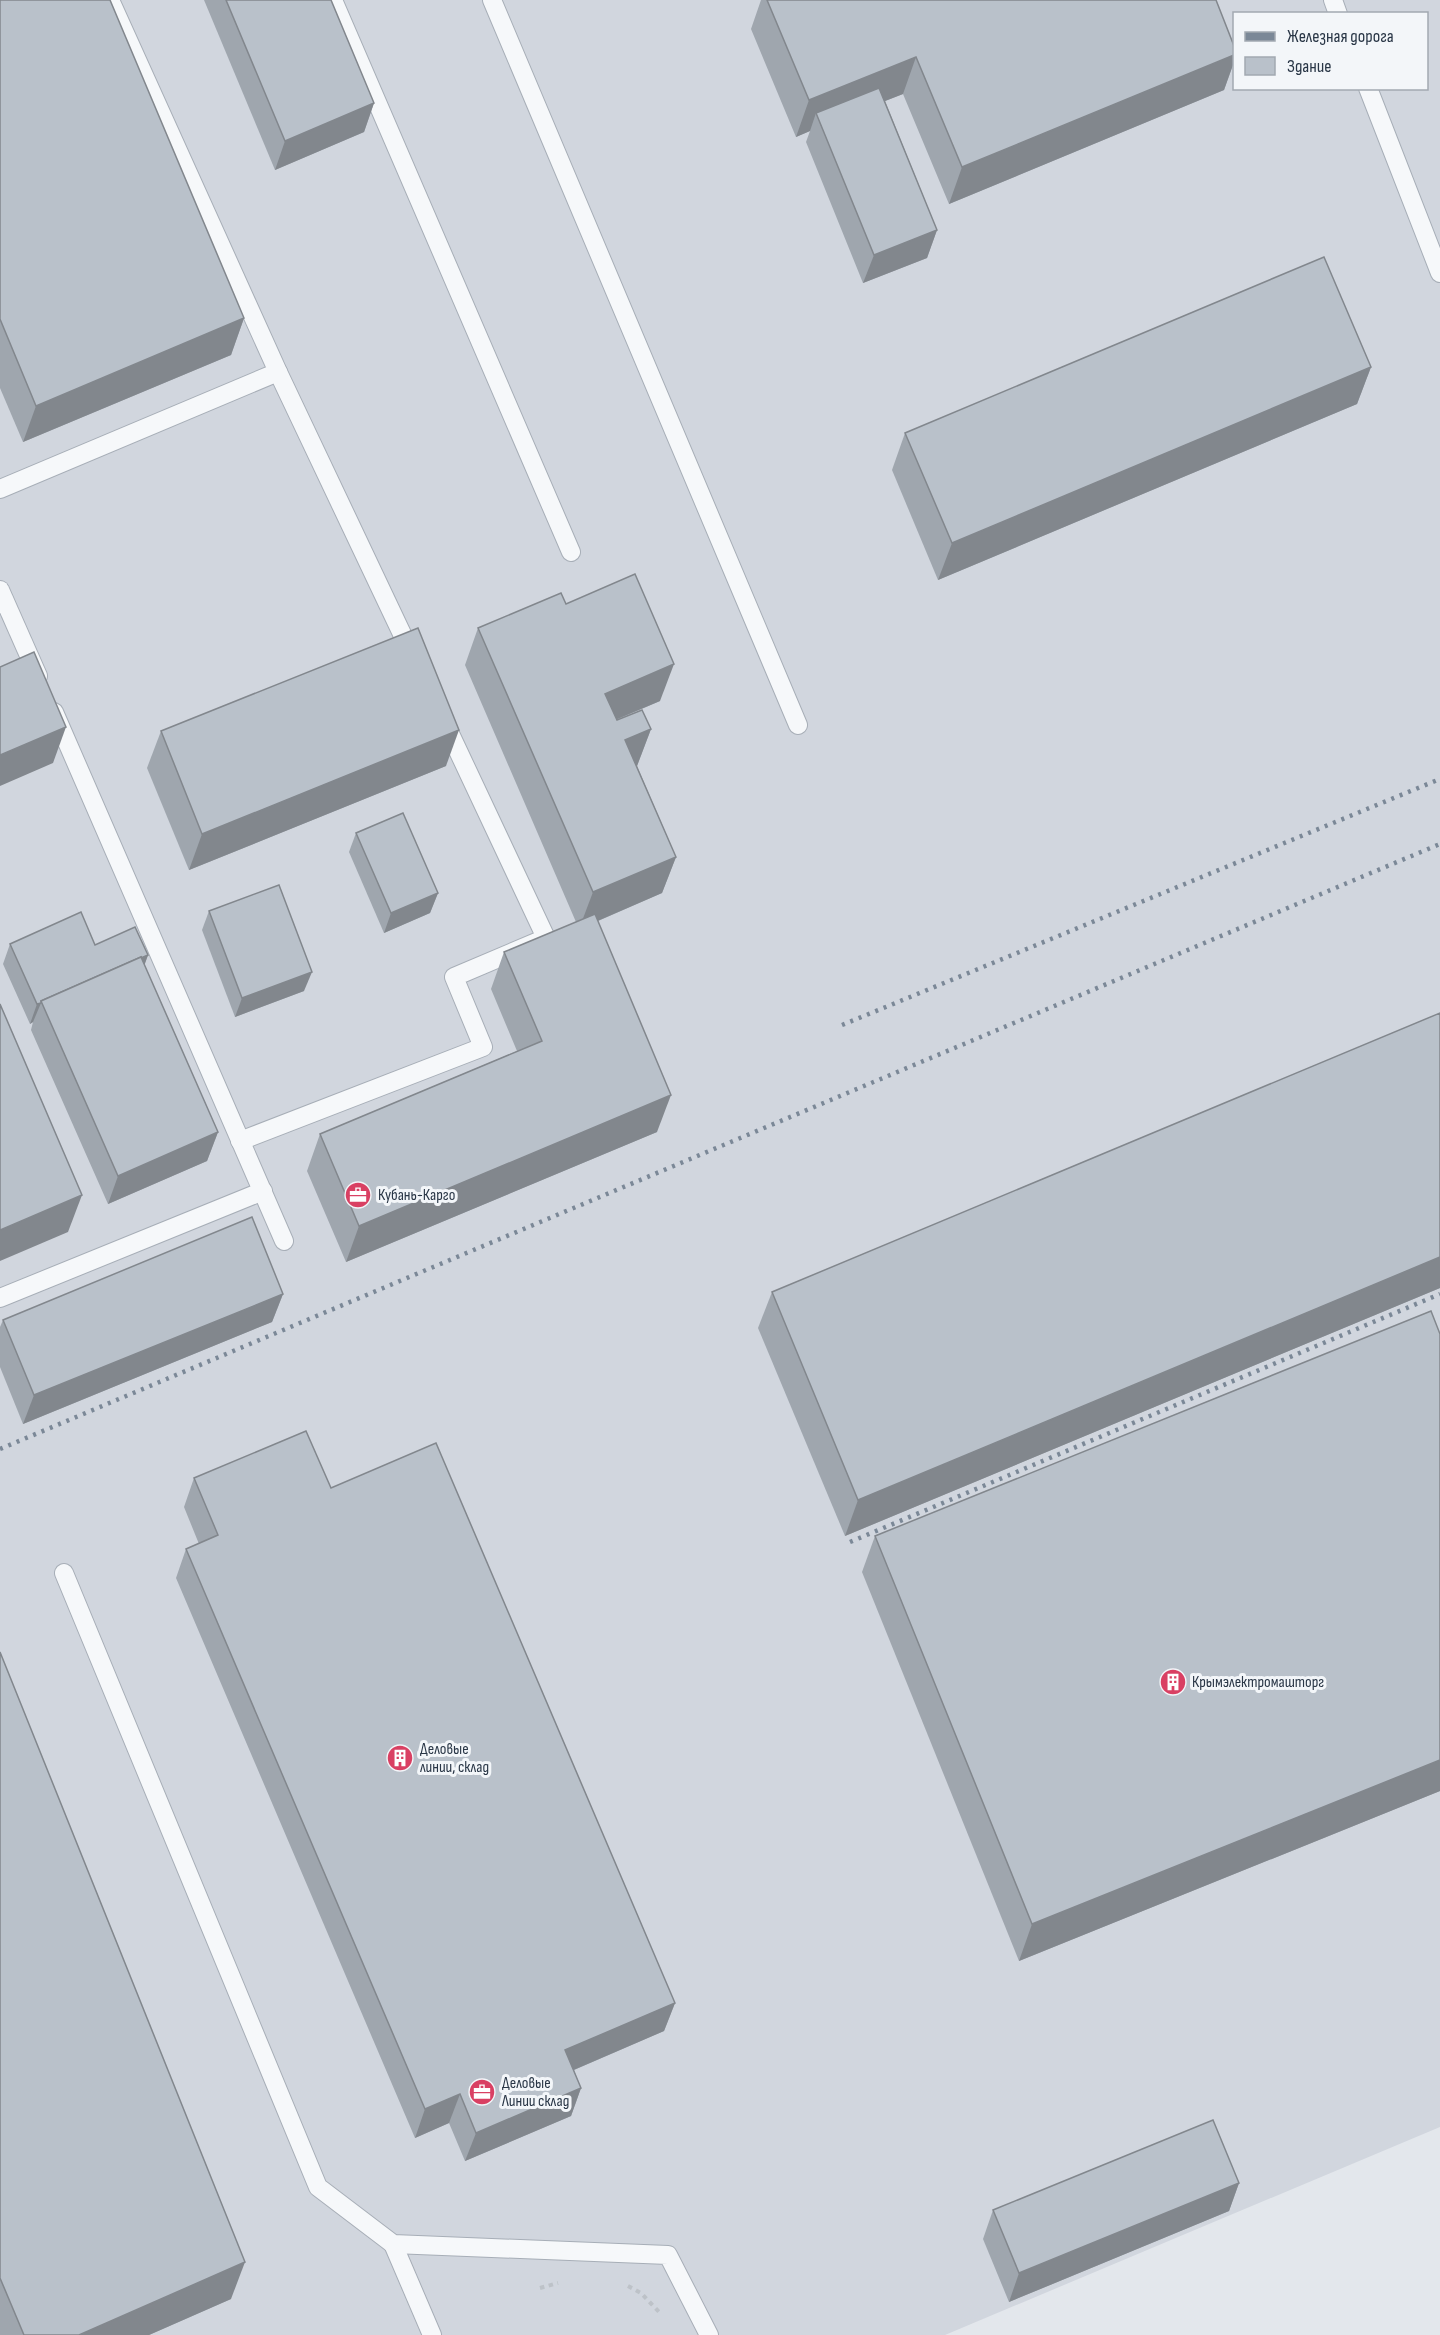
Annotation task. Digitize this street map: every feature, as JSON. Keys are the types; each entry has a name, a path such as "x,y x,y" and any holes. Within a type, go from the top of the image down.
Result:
{"lane":[{"path":"110,0 278,372 420,671"},
{"path":"333,0 572,552"},
{"path":"492,0 798,725"},
{"path":"1369,90 1440,273"},
{"path":"0,489 278,372"},
{"path":"0,590 284,1241"},
{"path":"240,1141 483,1047 454,977 546,938 435,703"},
{"path":"0,1298 263,1191"},
{"path":"64,1573 318,2187 393,2244 432,2335"},
{"path":"393,2244 668,2255 709,2335"}],"path":[{"path":"540,2288 561,2282"},
{"path":"625,2284 641,2293 665,2321"}],"shaded area":[{"path":"0,0 1440,0 1440,2127 945,2335 0,2335"}],"building":[{"path":"0,0 110,0 244,318 36,406 0,319"},
{"path":"226,0 331,0 374,103 285,141"},
{"path":"767,0 1216,0 1233,43 1233,55 962,167 916,57 809,100"},
{"path":"879,88 937,230 874,255 816,113"},
{"path":"1324,257 1371,367 952,543 905,433"},
{"path":"635,574 674,664 605,694 617,720 642,710 651,729 625,740 676,857 593,892 478,628 561,593 566,604"},
{"path":"418,628 459,730 202,834 161,731"},
{"path":"34,652 66,727 0,755 0,667"},
{"path":"403,813 438,893 391,913 356,833"},
{"path":"279,885 312,972 242,998 209,911"},
{"path":"81,912 95,945 135,927 148,955 37,1004 10,944"},
{"path":"595,914 671,1095 359,1226 320,1134 542,1041 504,952"},
{"path":"141,957 218,1132 118,1176 41,1001"},
{"path":"0,1004 82,1195 0,1230"},
{"path":"1440,1013 1440,1257 858,1500 772,1292"},
{"path":"252,1217 283,1294 34,1395 3,1320"},
{"name":"Крымэлектромашторг","path":"1431,1311 1440,1334 1440,1760 1032,1924 875,1536"},
{"name":"Деловые линии, склад","path":"306,1431 331,1488 436,1443 675,2003 565,2050 581,2088 476,2133 460,2094 425,2109 186,1549 218,1535 194,1478"},
{"path":"0,1652 245,2262 79,2335 24,2335 0,2278"},
{"path":"1213,2120 1239,2183 1019,2273 993,2210"}],"railway":[{"path":"842,1025 1440,779"},
{"path":"0,1449 1440,844"},
{"path":"850,1542 1440,1294"}],"place":[{"name":"Кубань-Карго","path":"358,1195"},
{"name":"Крымэлектромашторг","path":"1173,1682"},
{"name":"Деловые линии, склад","path":"400,1758"},
{"name":"Деловые Линии склад","path":"482,2092"}]}
